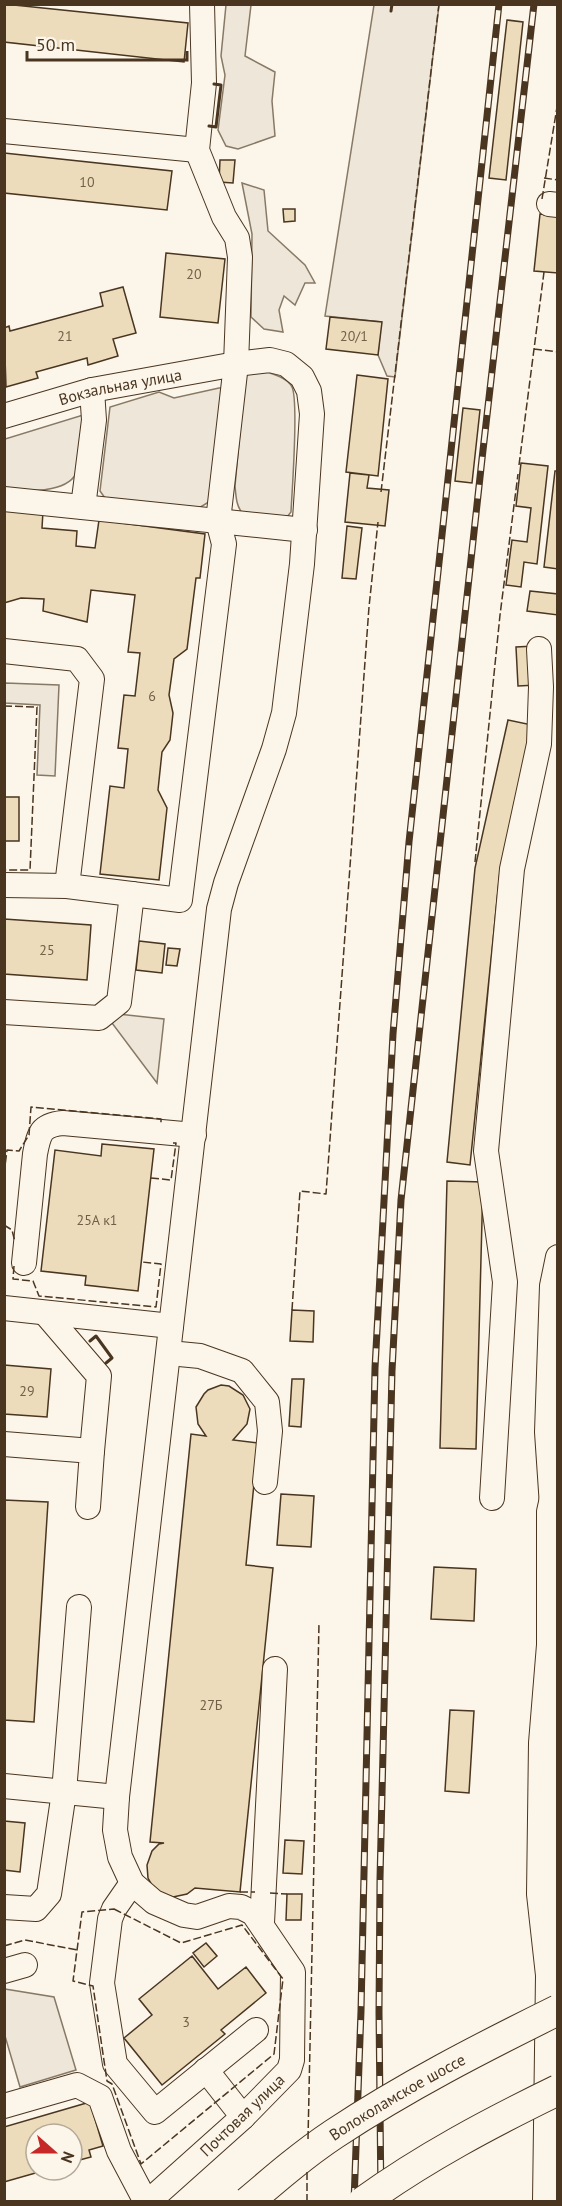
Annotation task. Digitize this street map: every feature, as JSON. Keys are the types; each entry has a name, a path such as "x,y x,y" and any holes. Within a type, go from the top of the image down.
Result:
{"main road":[{"path":"548,2202 554,1963 542,1883 543,1743 555,1658 555,1498"},
{"name":"Волоколамское шоссе","path":"248,2202 279,2175 342,2129 455,2063 558,2010"},
{"path":"363,2202 428,2158 509,2113 558,2090"},
{"path":"549,2165 557,2202"}],"street":[{"path":"180,900 224,544 218,521 236,364 240,257 237,238 224,217 197,150 204,83 201,5"},
{"path":"4,131 197,150"},
{"name":"Вокзальная улица","path":"4,416 92,390 270,360 286,364 302,377 309,391 312,414 305,530 284,713 274,749 220,905 117,1797 115,1830 120,1857 132,1883"},
{"path":"83,507 94,420 92,390"},
{"path":"4,499 305,530"},
{"path":"492,1498 505,1282 486,1151 513,869 548,739 539,649"},
{"path":"4,651 77,659 92,679 67,886"},
{"path":"4,885 67,886 220,905"},
{"path":"4,1012 99,1018 119,1002 132,894"},
{"path":"24,1263 35,1154 38,1136 44,1129 52,1124 63,1122 194,1135"},
{"path":"555,1498 547,1432 552,1286 558,1257"},
{"path":"4,1308 171,1326"},
{"path":"45,1312 99,1376 88,1507"},
{"path":"169,1353 200,1356 243,1371 267,1402 270,1431 265,1482"},
{"path":"4,1444 92,1451"},
{"path":"4,1907 36,1909 49,1894 64,1792 79,1607"},
{"path":"262,1923 275,1668"},
{"path":"4,1786 117,1797"},
{"path":"256,2030 155,2112 115,2064 102,1983 110,1919 114,1909 132,1883 154,1902 184,1915 197,1917 229,1906 241,1906 253,1913 262,1923"},
{"name":"Почтовая улица","path":"147,2202 243,2117 289,2070 292,2060 293,1972 262,1923"},
{"path":"206,2070 243,2117"},
{"path":"4,2106 77,2085 100,2097 119,2151 147,2202"}],"shaded area":[{"path":"226,5 251,5 245,56 275,72 272,101 275,136 238,149 226,146 218,130 225,75 221,56"},
{"path":"374,5 439,5 395,377 387,376 378,355 381,322 325,316"},
{"path":"242,183 264,190 268,231 305,265 315,283 305,283 295,305 284,296 279,310 283,332 264,329 251,317 252,234"},
{"path":"251,369 268,372 285,379 292,387 295,410 294,447 291,512 287,517 243,514 237,501 235,486 245,376"},
{"path":"224,388 212,500 199,508 105,498 100,491 110,407 159,392 174,398"},
{"path":"83,415 80,458 73,478 65,484 45,490 5,492 5,439"},
{"path":"5,683 59,685 55,776 37,775 40,705 5,703"},
{"path":"118,1014 164,1019 157,1083 112,1023"},
{"path":"5,1989 54,1997 76,2070 20,2087 5,2036"}],"building":[{"path":"4,4 188,23 184,62 4,42"},
{"path":"507,20 523,22 506,180 489,178"},
{"path":"4,153 172,171 167,210 4,193"},
{"path":"220,160 235,160 233,183 219,182"},
{"path":"283,209 295,209 295,221 284,222"},
{"path":"540,214 558,216 558,273 534,271"},
{"path":"166,253 225,259 218,323 160,317"},
{"path":"123,287 136,333 113,339 118,356 88,365 87,358 36,372 38,378 6,387 4,328 9,326 10,331 103,306 100,293"},
{"path":"330,317 382,322 378,355 326,349"},
{"path":"357,375 388,379 378,476 346,472"},
{"path":"463,408 480,410 472,483 455,481"},
{"path":"521,463 548,466 537,564 524,562 521,587 506,585 512,540 527,542 531,508 516,506"},
{"path":"555,471 558,471 558,569 544,567"},
{"path":"350,473 369,475 367,488 389,490 385,526 345,522"},
{"path":"4,510 43,511 42,528 77,531 76,546 95,548 99,520 205,534 200,578 196,578 187,649 174,659 169,695 173,713 170,740 162,752 158,790 167,808 159,880 100,874 110,786 124,788 128,749 118,748 124,695 135,696 140,653 128,652 135,595 91,590 87,622 43,611 44,599 21,598 4,603"},
{"path":"347,526 362,528 356,579 342,578"},
{"path":"530,591 558,594 558,615 527,611"},
{"path":"535,646 537,685 518,686 516,647"},
{"path":"508,720 532,725 500,871 470,1165 447,1162 475,868"},
{"path":"4,797 19,797 19,841 4,841"},
{"path":"4,919 91,925 87,980 4,974"},
{"path":"139,941 165,944 162,973 136,970"},
{"path":"168,948 180,949 177,966 166,965"},
{"path":"102,1144 154,1149 138,1291 85,1285 86,1276 41,1271 55,1150 101,1156"},
{"path":"447,1181 483,1182 476,1449 440,1448"},
{"path":"292,1310 314,1311 313,1342 290,1341"},
{"path":"4,1365 51,1369 47,1417 4,1414"},
{"path":"292,1379 304,1379 301,1427 289,1426"},
{"path":"221,1385 229,1386 243,1395 250,1409 247,1424 233,1440 258,1443 246,1565 273,1568 240,1892 195,1888 187,1894 173,1897 164,1895 153,1887 148,1878 147,1865 152,1851 159,1844 164,1843 150,1842 191,1434 206,1436 198,1424 196,1407 208,1390"},
{"path":"281,1494 314,1496 311,1547 277,1545"},
{"path":"4,1500 48,1502 34,1722 4,1720"},
{"path":"434,1567 476,1569 474,1621 431,1619"},
{"path":"450,1710 474,1711 469,1793 445,1791"},
{"path":"4,1821 25,1823 20,1872 4,1870"},
{"path":"285,1840 304,1841 302,1874 283,1873"},
{"path":"287,1894 302,1894 301,1920 286,1920"},
{"path":"206,1943 217,1956 204,1967 193,1953"},
{"path":"192,1956 218,1989 246,1967 266,1993 221,2030 225,2034 162,2085 124,2038 152,2015 139,1999"},
{"path":"90,2102 103,2146 89,2150 91,2157 84,2159 84,2122 24,2122 24,2176 4,2182 4,2127"}],"railway":[{"path":"354,2202 361,2011 375,1368 393,1034 409,842 499,4"},
{"path":"381,2202 380,1879 392,1371 401,1200 534,4"}],"fence":[{"path":"381,492 439,4"},
{"path":"542,199 558,101"},
{"path":"544,178 558,180"},
{"path":"519,465 544,272"},
{"path":"534,349 558,352"},
{"path":"475,862 500,615 518,474"},
{"path":"292,1310 300,1191 326,1194 369,607 378,522"},
{"path":"4,706 37,707 30,870 4,870"},
{"path":"4,1174 7,1150 19,1151 29,1135 31,1107 161,1119 161,1123"},
{"path":"151,1178 171,1180 176,1143 173,1143"},
{"path":"4,1225 12,1230 15,1242"},
{"path":"14,1266 13,1279 33,1281 39,1296 156,1307 161,1264 142,1262"},
{"path":"308,2139 319,1623"},
{"path":"240,1892 255,1892"},
{"path":"270,1893 287,1894"},
{"path":"114,1909 181,1943 242,1925 283,1979 274,2054 141,2164 112,2084 107,2081 93,1986 73,1981 82,1912 114,1909"},
{"path":"4,1946 25,1940 77,1950"},
{"path":"307,2169 307,2202"}],"wall":[{"path":"391,11 392,4"},
{"path":"209,126 216,127 221,85 214,84"},
{"path":"90,1341 96,1336 112,1358 106,1363"}]}
